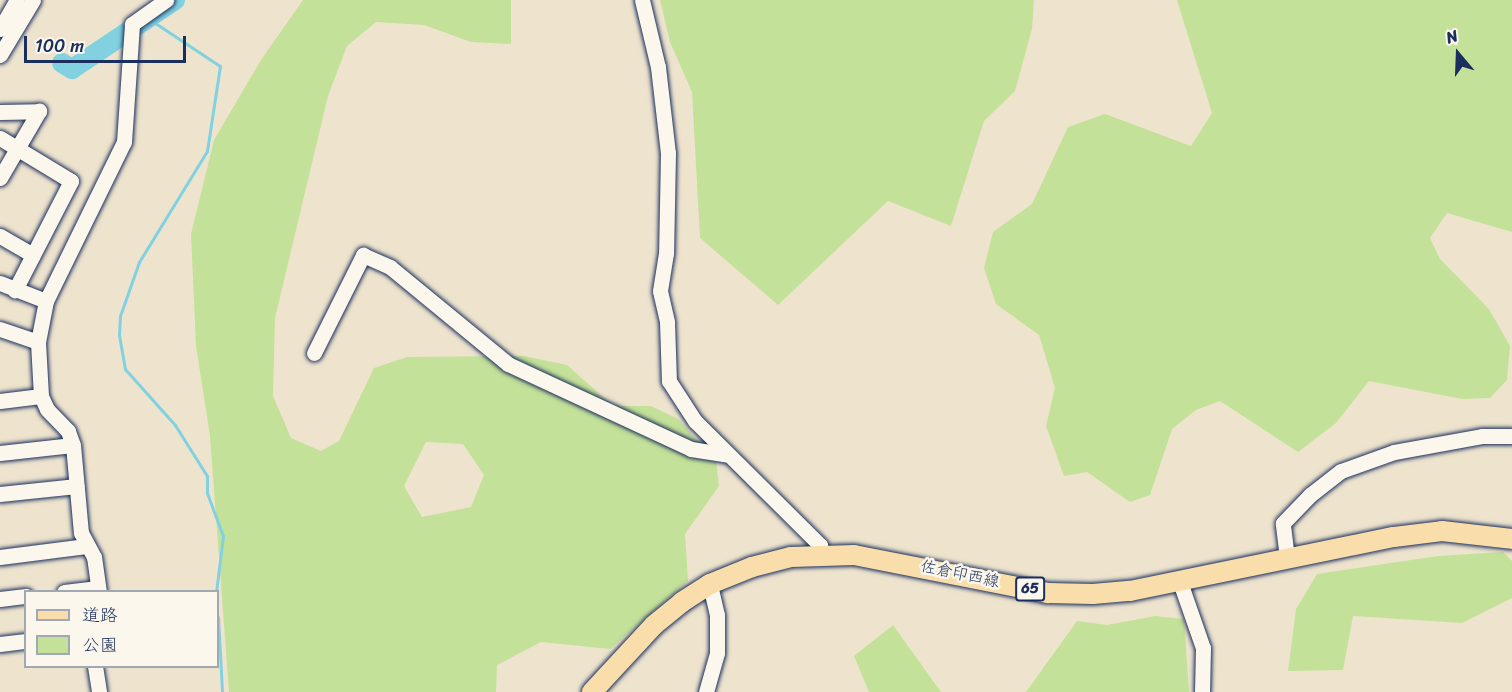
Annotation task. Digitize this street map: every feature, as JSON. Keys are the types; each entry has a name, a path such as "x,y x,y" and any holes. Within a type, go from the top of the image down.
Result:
{"main road":[{"name":"佐倉印西線","path":"592,692 654,626 710,584 752,567 822,554 902,562 1048,593 1102,594 1180,582 1287,558 1442,531 1512,539"}],"street":[{"path":"0,28 17,0"},
{"path":"0,55 33,0"},
{"path":"99,590 94,556 86,546 81,533 73,445 68,431 47,409 41,396 38,342 46,301 124,142 132,24 166,0"},
{"path":"642,0 658,67 670,179 660,291 667,322 666,366 669,381 695,421 820,545 822,554"},
{"path":"0,112 39,111 0,178"},
{"path":"0,138 70,181 15,290"},
{"path":"0,236 33,255"},
{"path":"314,353 363,255 390,267 508,364 691,449 727,455"},
{"path":"0,283 46,301"},
{"path":"0,329 38,342"},
{"path":"0,401 41,396"},
{"path":"1287,558 1283,524 1310,495 1341,471 1394,452 1482,436 1512,436"},
{"path":"0,453 73,445"},
{"path":"0,494 77,486"},
{"path":"0,557 86,546"},
{"path":"1180,582 1206,659 1202,692"},
{"path":"706,692 717,653 717,615 710,584"},
{"path":"0,599 24,596"},
{"path":"0,644 24,641"},
{"path":"95,668 99,692"}],"green space":[{"path":"303,0 511,0 511,44 471,42 424,25 376,22 347,46 328,96 275,318 273,396 291,438 321,451 339,441 374,368 407,357 524,356 567,365 613,406 651,406 678,419 716,461 719,486 685,534 688,581 610,649 541,642 497,665 496,692 229,692 210,436 196,346 191,234 214,140 261,60","holes":["426,442 463,444 484,475 471,507 422,517 404,486"]},
{"path":"660,0 1034,0 1032,29 1015,91 984,121 951,226 888,201 778,305 700,238 692,92 670,42"},
{"path":"1177,0 1512,0 1512,232 1447,213 1430,238 1440,259 1489,309 1510,346 1507,380 1490,398 1462,399 1369,381 1336,423 1298,452 1220,401 1196,410 1172,429 1150,495 1130,502 1087,472 1064,476 1046,426 1055,388 1039,335 996,304 984,268 993,232 1032,204 1068,127 1105,114 1191,146 1212,113"},
{"path":"1503,552 1512,561 1512,598 1462,623 1353,616 1343,670 1288,671 1296,609 1317,574 1438,556"},
{"path":"1155,616 1184,619 1189,692 1026,692 1077,621 1107,625"},
{"path":"893,625 941,692 869,692 854,656"}],"waterway":[{"path":"62,63 72,69 175,0"},
{"path":"149,19 220,66 207,151 139,262 120,316 119,335 125,369 175,425 207,476 207,493 223,536 216,590"},
{"path":"219,636 222,692"}]}
